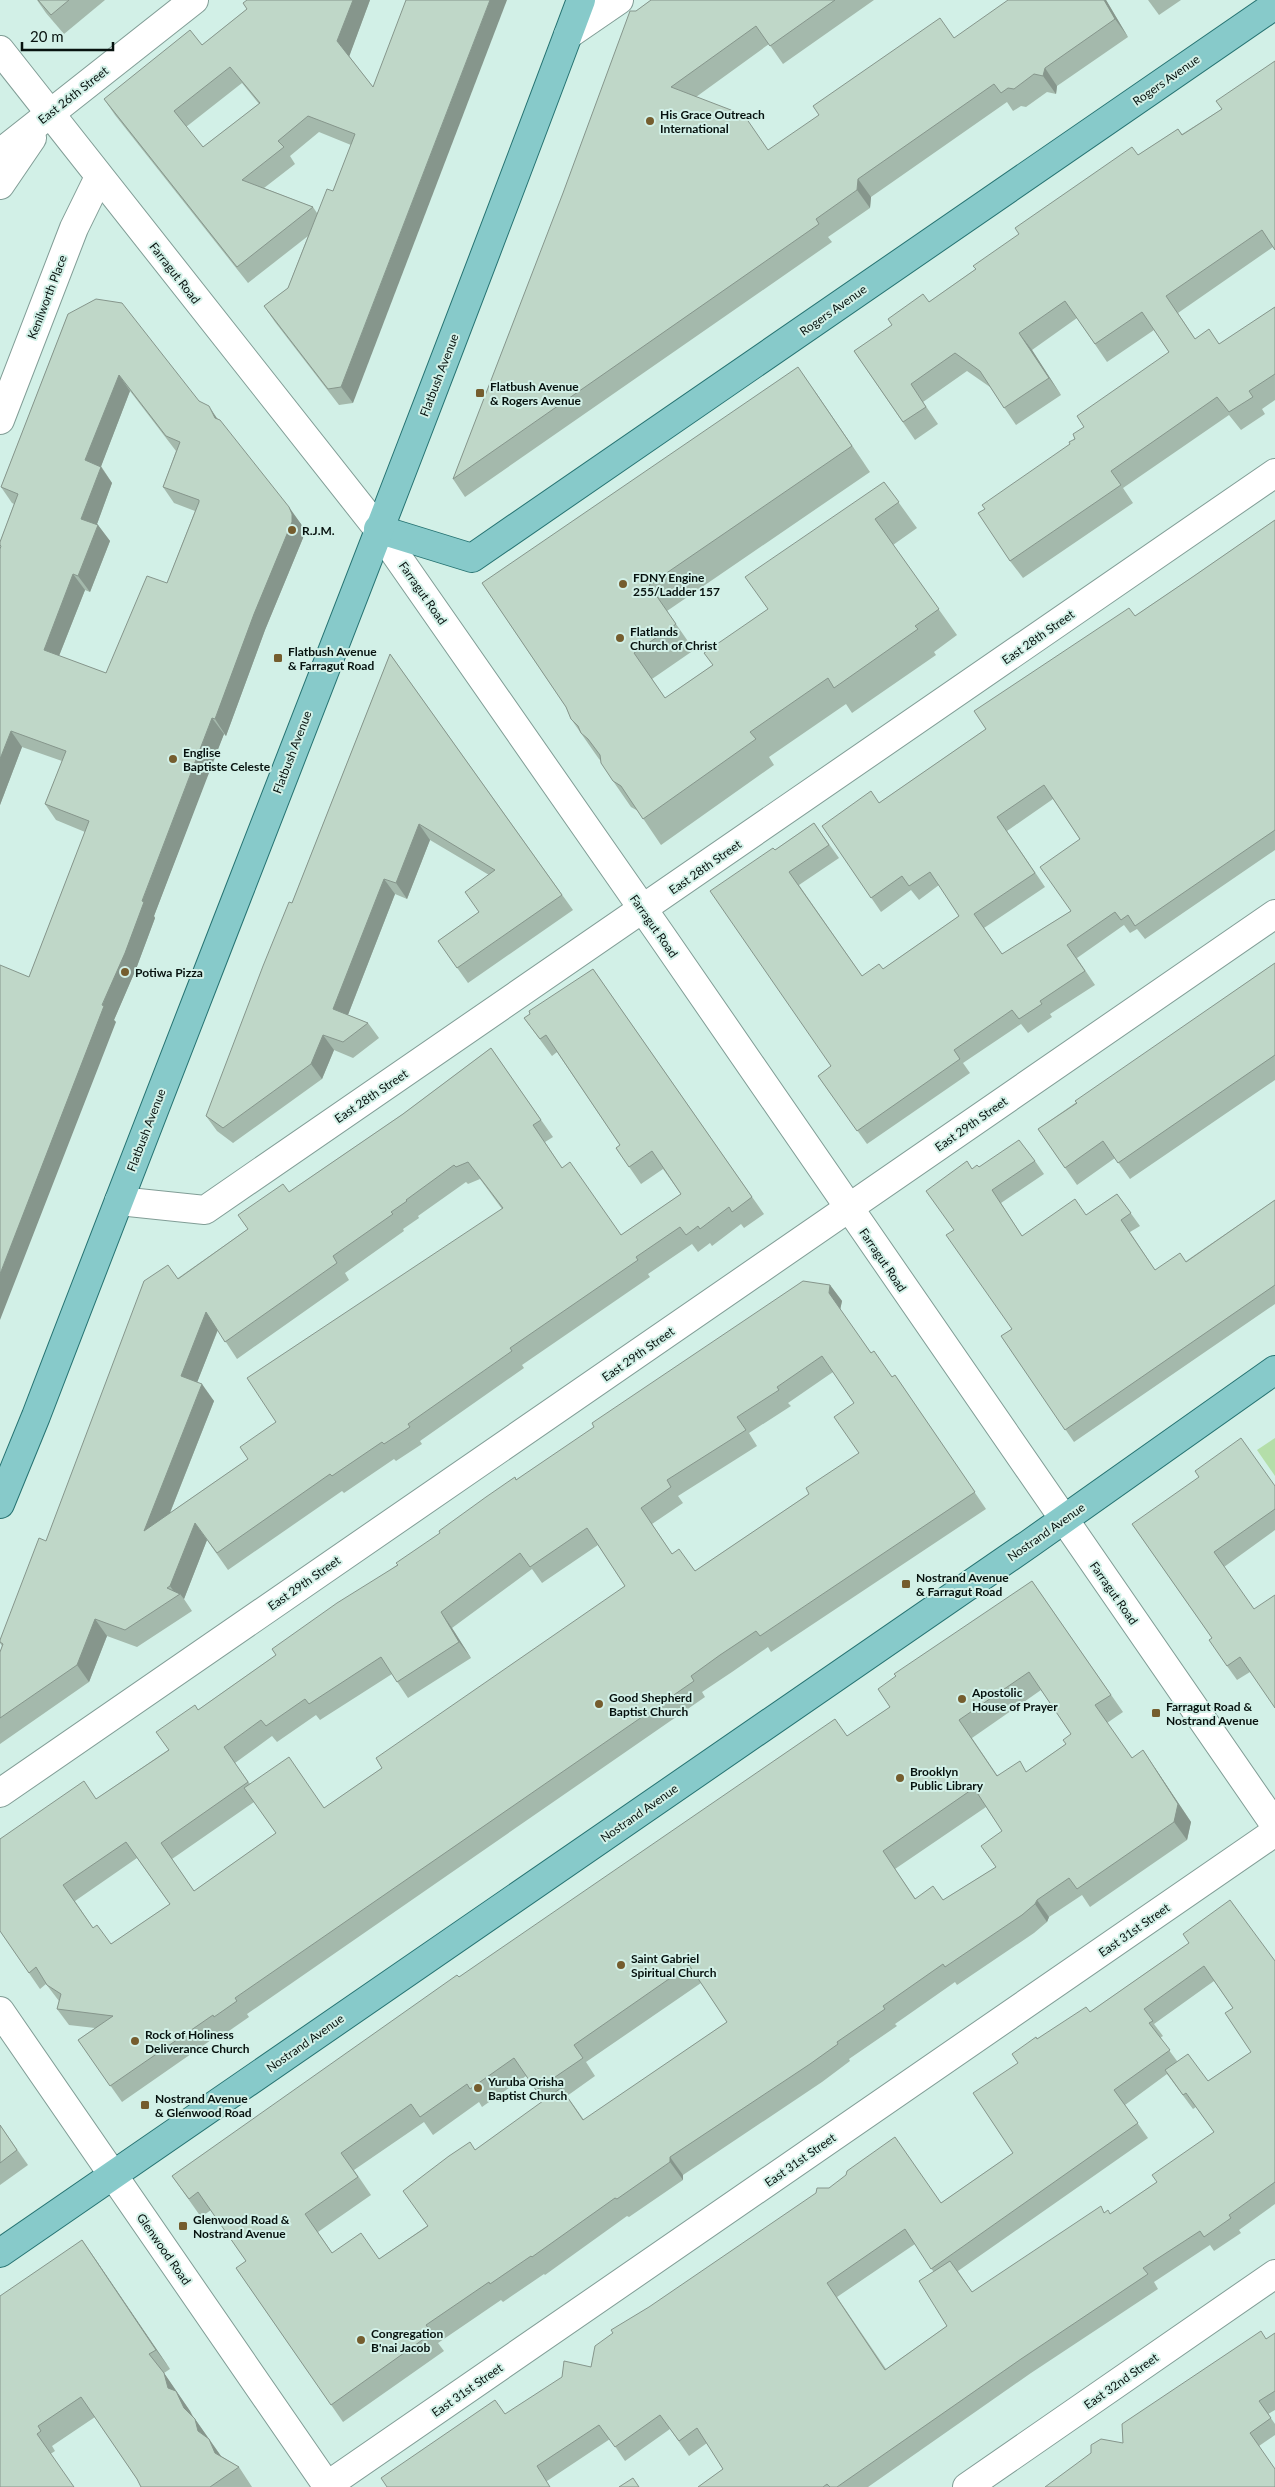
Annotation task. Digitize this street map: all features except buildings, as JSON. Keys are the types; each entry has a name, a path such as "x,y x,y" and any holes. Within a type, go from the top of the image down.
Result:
{"main road":[{"name":"Flatbush Avenue","path":"2,1493 119,1201 378,529 416,438 581,0"},
{"name":"Rogers Avenue","path":"378,529 472,558 1275,5"},
{"name":"Nostrand Avenue","path":"0,2253 1063,1520 1275,1370"}],"street":[{"name":"East 26th Street","path":"0,153 194,0"},
{"path":"568,35 618,0"},
{"name":"Farragut Road","path":"0,50 48,114 378,529 643,909 1275,1826"},
{"path":"0,185 48,114"},
{"name":"Kenilworth Place","path":"0,420 74,228 100,177"},
{"name":"East 28th Street","path":"119,1201 206,1210 1275,473"},
{"name":"East 29th Street","path":"0,1793 1275,914"},
{"name":"East 31st Street","path":"327,2487 1275,1832"},
{"name":"Glenwood Road","path":"0,2011 327,2487"},
{"name":"East 32nd Street","path":"967,2487 1275,2274"}],"green space":[{"path":"1275,1438 1275,1476 1257,1450"}],"place":[{"name":"His Grace Outreach International","path":"650,121"},
{"name":"Flatbush Avenue & Rogers Avenue","path":"480,393"},
{"name":"R.J.M.","path":"292,530"},
{"name":"FDNY Engine 255/Ladder 157","path":"623,584"},
{"name":"Flatlands Church of Christ","path":"620,638"},
{"name":"Flatbush Avenue & Farragut Road","path":"278,658"},
{"name":"Englise Baptiste Celeste","path":"173,759"},
{"name":"Potiwa Pizza","path":"125,972"},
{"name":"Nostrand Avenue & Farragut Road","path":"906,1584"},
{"name":"Apostolic House of Prayer","path":"962,1699"},
{"name":"Good Shepherd Baptist Church","path":"599,1704"},
{"name":"Farragut Road & Nostrand Avenue","path":"1156,1713"},
{"name":"Brooklyn Public Library","path":"900,1778"},
{"name":"Saint Gabriel Spiritual Church","path":"621,1965"},
{"name":"Rock of Holiness Deliverance Church","path":"135,2041"},
{"name":"Yuruba Orisha Baptist Church","path":"478,2088"},
{"name":"Nostrand Avenue & Glenwood Road","path":"145,2105"},
{"name":"Glenwood Road & Nostrand Avenue","path":"183,2226"},
{"name":"Congregation B'nai Jacob","path":"361,2340"}]}
